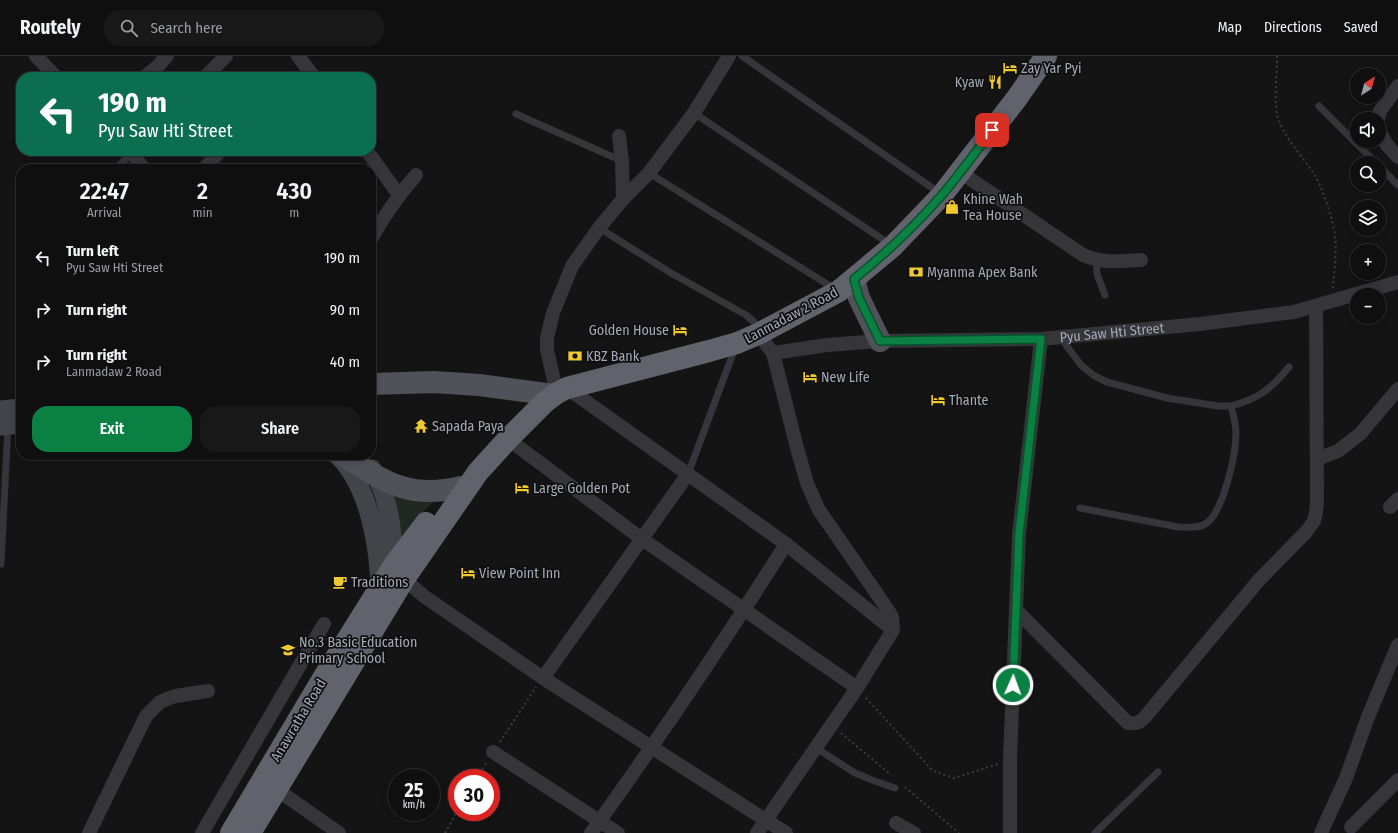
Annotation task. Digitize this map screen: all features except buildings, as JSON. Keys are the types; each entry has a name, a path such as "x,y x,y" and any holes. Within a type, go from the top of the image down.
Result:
{"highway":[{"name":"Lanmadaw 2 Road","path":"559,392 737,343 758,334 846,285 893,246 942,195 1017,98 1046,56"},
{"path":"478,472 508,439 559,392"},
{"name":"Anawratha Road","path":"231,833 322,680 386,593 428,521 460,487 478,472"},
{"name":"Anawratha Road","path":"399,572 478,472"},
{"name":"Anawratha Road","path":"250,833 380,618 386,593"}],"main road":[{"path":"846,285 859,298 880,341"},
{"path":"376,384 434,382 559,392"},
{"path":"341,460 352,473 361,491 373,528 386,593"},
{"path":"350,460 376,476 402,488 437,492 460,487"},
{"path":"365,460 376,476 384,492 399,572"}],"street":[{"path":"36,56 51,72"},
{"path":"152,72 167,56"},
{"path":"210,72 226,56"},
{"path":"298,56 310,72"},
{"path":"729,56 694,113 649,172 623,199 599,228 572,266 553,313 547,338 547,350 559,392 688,474 786,544 893,630"},
{"path":"1380,112 1398,86"},
{"path":"619,136 622,161 623,199"},
{"path":"1386,143 1398,157"},
{"path":"134,156 140,164"},
{"path":"208,164 216,156"},
{"path":"371,156 399,195"},
{"path":"960,172 1083,254 1096,260 1111,262 1141,260"},
{"path":"376,230 386,212 416,175"},
{"name":"Pyu Saw Hti Street","path":"773,353 827,345 880,341 1041,339 1200,324 1294,312 1398,282"},
{"path":"1016,610 1128,723 1139,723 1145,717 1259,580 1306,532 1314,521 1316,513 1317,458 1316,306"},
{"path":"757,833 765,819 857,688 893,630 892,617 888,610 819,510 807,483 773,353 758,334"},
{"path":"1010,833 1010,760 1019,534 1041,339"},
{"path":"1317,458 1338,450 1360,434 1398,389"},
{"path":"508,439 642,539 857,688"},
{"path":"543,678 688,474"},
{"path":"591,833 652,748 786,544"},
{"path":"399,572 425,597 543,678 786,833"},
{"path":"202,833 324,624"},
{"path":"1321,833 1346,778 1368,717 1397,649"},
{"path":"89,833 146,716 160,702 175,696 208,691"},
{"path":"493,752 618,833"},
{"path":"1351,831 1398,780"},
{"path":"276,789 339,833"},
{"path":"896,822 914,833"}],"lane":[{"path":"742,56 942,195"},
{"path":"1319,106 1369,156"},
{"path":"694,113 893,246"},
{"path":"516,114 622,161"},
{"path":"120,164 127,156"},
{"path":"649,172 846,285"},
{"path":"1386,173 1398,185"},
{"path":"599,228 671,273 746,315 754,322 758,334"},
{"path":"1096,260 1097,274 1105,295"},
{"path":"1060,337 1081,365 1093,375 1107,382 1167,398 1218,406 1230,406 1248,401 1260,395 1279,379 1289,367"},
{"path":"688,474 737,343"},
{"path":"1080,508 1178,527 1194,528 1207,523 1215,513 1227,485 1235,451 1236,432 1230,406"},
{"path":"1,564 10,417"},
{"path":"816,748 855,773 895,788"},
{"path":"1095,833 1158,772"}],"path":[{"path":"1277,56 1276,98 1278,115 1285,132 1300,156 1313,172 1325,196 1335,236 1332,301"},
{"path":"483,769 543,678"},
{"path":"857,688 933,771 954,778 1010,760"},
{"path":"445,833 452,821"}],"shaded area":[{"path":"387,490 440,496 425,510 401,542"}],"place":[{"name":"Zay Yar Pyi","path":"1010,68"},
{"name":"Kyaw","path":"995,82"},
{"name":"Khine Wah Tea House","path":"952,207"},
{"name":"Myanma Apex Bank","path":"916,272"},
{"name":"Golden House","path":"680,330"},
{"name":"KBZ Bank","path":"575,356"},
{"name":"New Life","path":"810,377"},
{"name":"Thante","path":"938,400"},
{"name":"Sapada Paya","path":"421,426"},
{"name":"Large Golden Pot","path":"522,488"},
{"name":"View Point Inn","path":"468,573"},
{"name":"Traditions","path":"340,582"},
{"name":"No.3 Basic Education Primary School","path":"288,650"}],"route":[{"path":"992,130 942,195 919,220 881,257 854,279 859,298 880,341 935,339 1041,339 1019,534 1013,685"}]}
